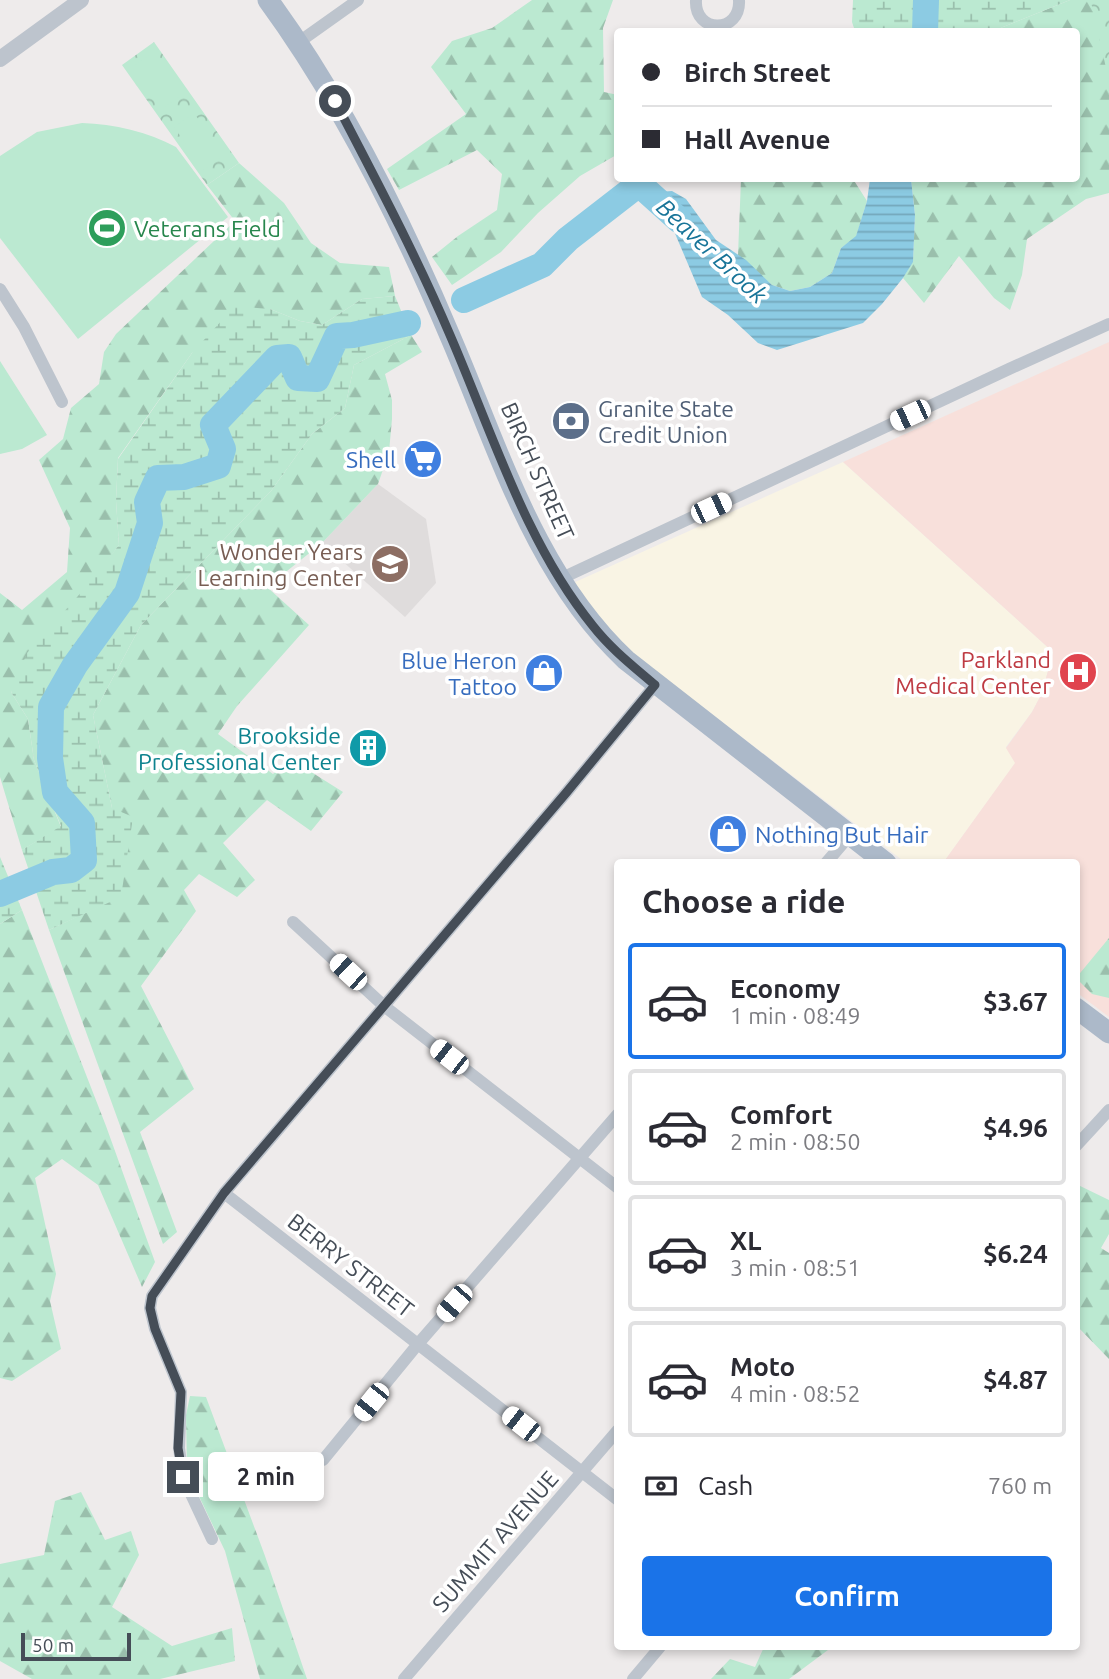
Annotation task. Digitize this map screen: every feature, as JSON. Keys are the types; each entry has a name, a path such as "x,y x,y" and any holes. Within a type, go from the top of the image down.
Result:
{"main road":[{"name":"BIRCH STREET","path":"268,0 335,101 390,208 450,333 522,505 560,579 581,611 609,645 655,685 881,859"},
{"path":"1080,1011 1109,1034"}],"street":[{"path":"0,59 81,0"},
{"path":"299,43 358,0"},
{"path":"696,0 700,18 713,26 734,19 738,13 739,0"},
{"path":"0,289 24,327 62,402"},
{"path":"560,579 1109,324"},
{"path":"212,1539 183,1477 178,1448 181,1392 155,1329 150,1308 152,1296 224,1193 655,685"},
{"path":"829,859 850,835"},
{"path":"293,922 384,1006 614,1185"},
{"path":"1080,1142 1109,1110"},
{"path":"323,1460 418,1344 614,1119"},
{"name":"BERRY STREET","path":"224,1193 614,1497"},
{"name":"SUMMIT AVENUE","path":"404,1679 614,1435"},
{"path":"633,1679 657,1650"}],"shaded area":[{"name":"Parkland Medical Center","path":"1109,342 1109,1017 1080,995 1080,859 946,859 1015,763 1006,748 1042,693 1053,652 843,462"},
{"path":"843,462 1053,652 1042,693 1032,712 1006,747 1016,762 946,859 901,859 621,644 573,583"},
{"name":"Wonder Years Learning Center","path":"378,484 426,519 436,583 405,617 322,543"}],"green space":[{"path":"532,0 613,0 603,28 604,92 614,94 614,156 580,176 538,213 501,252 452,285 432,257 497,210 502,174 477,150 399,190 387,169 466,114 431,67 452,41 492,28"},
{"path":"853,0 1070,0 1000,28 854,28"},
{"path":"1070,0 1109,0 1109,193 1086,199 1027,239 1022,275 1010,310 994,298 959,256 924,303 903,278 913,261 915,215 911,182 1080,182 1080,28 1000,28"},
{"path":"1109,0 1109,81 1091,2"},
{"path":"154,42 239,163 207,185 122,65"},
{"path":"152,53 182,95 162,109 132,67"},
{"path":"194,113 224,155 204,170 174,127"},
{"name":"Veterans Field","path":"82,123 130,130 176,147 228,217 78,339 0,238 0,156 37,132"},
{"path":"239,163 284,203 311,243 340,263 389,267 395,296 362,299 322,325 300,321 270,309 192,353 118,458 116,501 119,545 11,692 28,719 34,760 61,827 22,850 0,777 0,593 22,610 67,572 70,528 39,460 63,439 71,408 99,384 104,352 116,334 235,221 207,185"},
{"path":"741,182 855,182 867,201 856,237 841,248 832,273 810,287 790,291 772,285 738,255"},
{"path":"395,296 411,335 354,365 345,408 312,434 271,491 141,625 93,715 112,808 133,817 121,897 49,930 22,850 61,826 34,760 28,719 11,692 27,653 86,587 119,545 116,501 118,459 192,353 235,306 270,309 300,321 322,325 362,299"},
{"path":"411,335 422,352 385,374 392,400 392,419 389,452 378,484 322,543 267,587 309,625 237,706 218,734 273,774 289,758 343,792 311,831 267,800 223,843 255,880 237,897 199,874 184,890 196,911 141,986 194,1089 140,1132 177,1232 163,1244 49,930 121,896 112,808 93,715 141,625 271,491 312,434 345,408 354,365"},
{"path":"0,361 47,435 22,449 0,454"},
{"path":"0,857 22,910 0,924"},
{"path":"22,910 106,1126 155,1262 142,1287 98,1185 62,1159 35,1178 56,1274 50,1301 61,1349 12,1381 0,1378 0,924"},
{"path":"1109,938 1109,998 1092,994 1080,982 1080,973"},
{"path":"1080,1186 1109,1200 1109,1234 1101,1248 1109,1253 1109,1359 1080,1329"},
{"path":"190,1396 206,1397 307,1679 260,1679 225,1551 187,1471 186,1415"},
{"path":"81,1492 105,1540 131,1531 139,1555 112,1607 172,1646 232,1628 235,1661 160,1679 32,1679 0,1661 0,1564 44,1555 55,1501"},
{"path":"763,1650 828,1650 789,1679 711,1679 730,1659 755,1667"}],"water":[{"path":"870,182 911,182 915,215 913,262 882,304 863,323 777,350 758,343 728,315 702,297 668,217 651,201 658,192 672,191 686,199 716,240 746,260 772,285 790,291 810,287 832,273 841,248 856,236 867,201"}],"waterway":[{"name":"Beaver Brook","path":"925,28 926,0"},
{"name":"Beaver Brook","path":"464,300 542,265 568,239 639,184 679,220"},
{"name":"Beaver Brook","path":"0,894 53,872 71,870 84,860 82,823 55,792 50,758 51,707 75,665 127,593 150,523 147,502 158,478 184,477 218,466 223,449 213,425 277,358 289,357 298,378 317,379 337,336 408,323"}],"place":[{"name":"Veterans Field","path":"107,228"},
{"name":"Granite State Credit Union","path":"571,421"},
{"name":"Shell","path":"423,459"},
{"name":"Wonder Years Learning Center","path":"390,564"},
{"name":"Parkland Medical Center","path":"1078,672"},
{"name":"Blue Heron Tattoo","path":"544,673"},
{"name":"Brookside Professional Center","path":"368,748"},
{"name":"Nothing But Hair","path":"728,834"}],"route":[{"path":"183,1477 178,1448 181,1392 155,1329 150,1308 152,1296 224,1193 655,685 609,645 581,611 560,579 522,505 450,333 335,101"}]}
